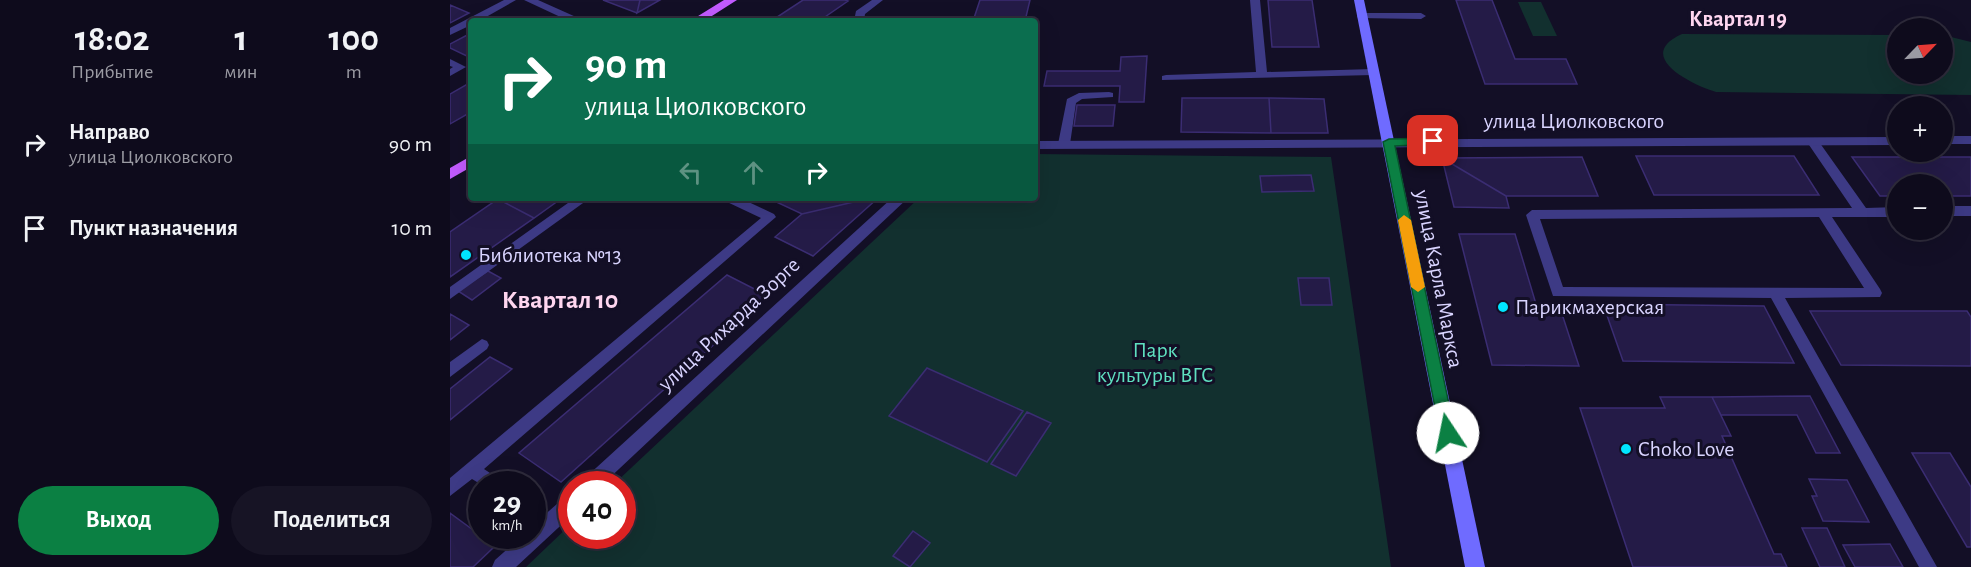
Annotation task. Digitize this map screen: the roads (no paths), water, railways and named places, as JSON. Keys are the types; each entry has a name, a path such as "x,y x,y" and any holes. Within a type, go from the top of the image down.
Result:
{"main road":[{"path":"701,18 732,0"},
{"path":"450,174 468,163"}],"street":[{"path":"529,0 572,18"},
{"name":"улица Карла Маркса","path":"1359,0 1475,567"},
{"path":"1953,141 1971,140"},
{"name":"улица Циолковского","path":"1038,145 1887,141"},
{"name":"улица Рихарда Зорге","path":"605,471 898,201"},
{"path":"502,567 558,515"}],"lane":[{"path":"477,18 511,0"},
{"path":"860,18 861,13 878,0"},
{"path":"1255,0 1262,75"},
{"path":"1362,16 1421,16"},
{"path":"450,32 468,23"},
{"path":"450,62 461,67 450,73"},
{"path":"1166,78 1373,72"},
{"path":"1064,144 1071,102 1079,96 1109,95"},
{"path":"1813,142 1862,212"},
{"path":"450,294 580,201"},
{"path":"450,489 770,216 736,201"},
{"path":"1953,211 1971,211"},
{"path":"1822,212 1875,293 1558,292 1532,215 1822,212 1887,212"},
{"path":"1776,294 1928,567"},
{"path":"450,371 482,345"}],"place":[{"name":"Библиотека №13","path":"466,255"},
{"name":"Парикмахерская","path":"1503,307"},
{"name":"Choko Love","path":"1626,449"}],"district":[{"name":"Квартал 19","path":"1738,19"},
{"name":"Квартал 10","path":"560,300"}],"park label":[{"name":"Парк культуры ВГС","path":"1155,362"}]}
